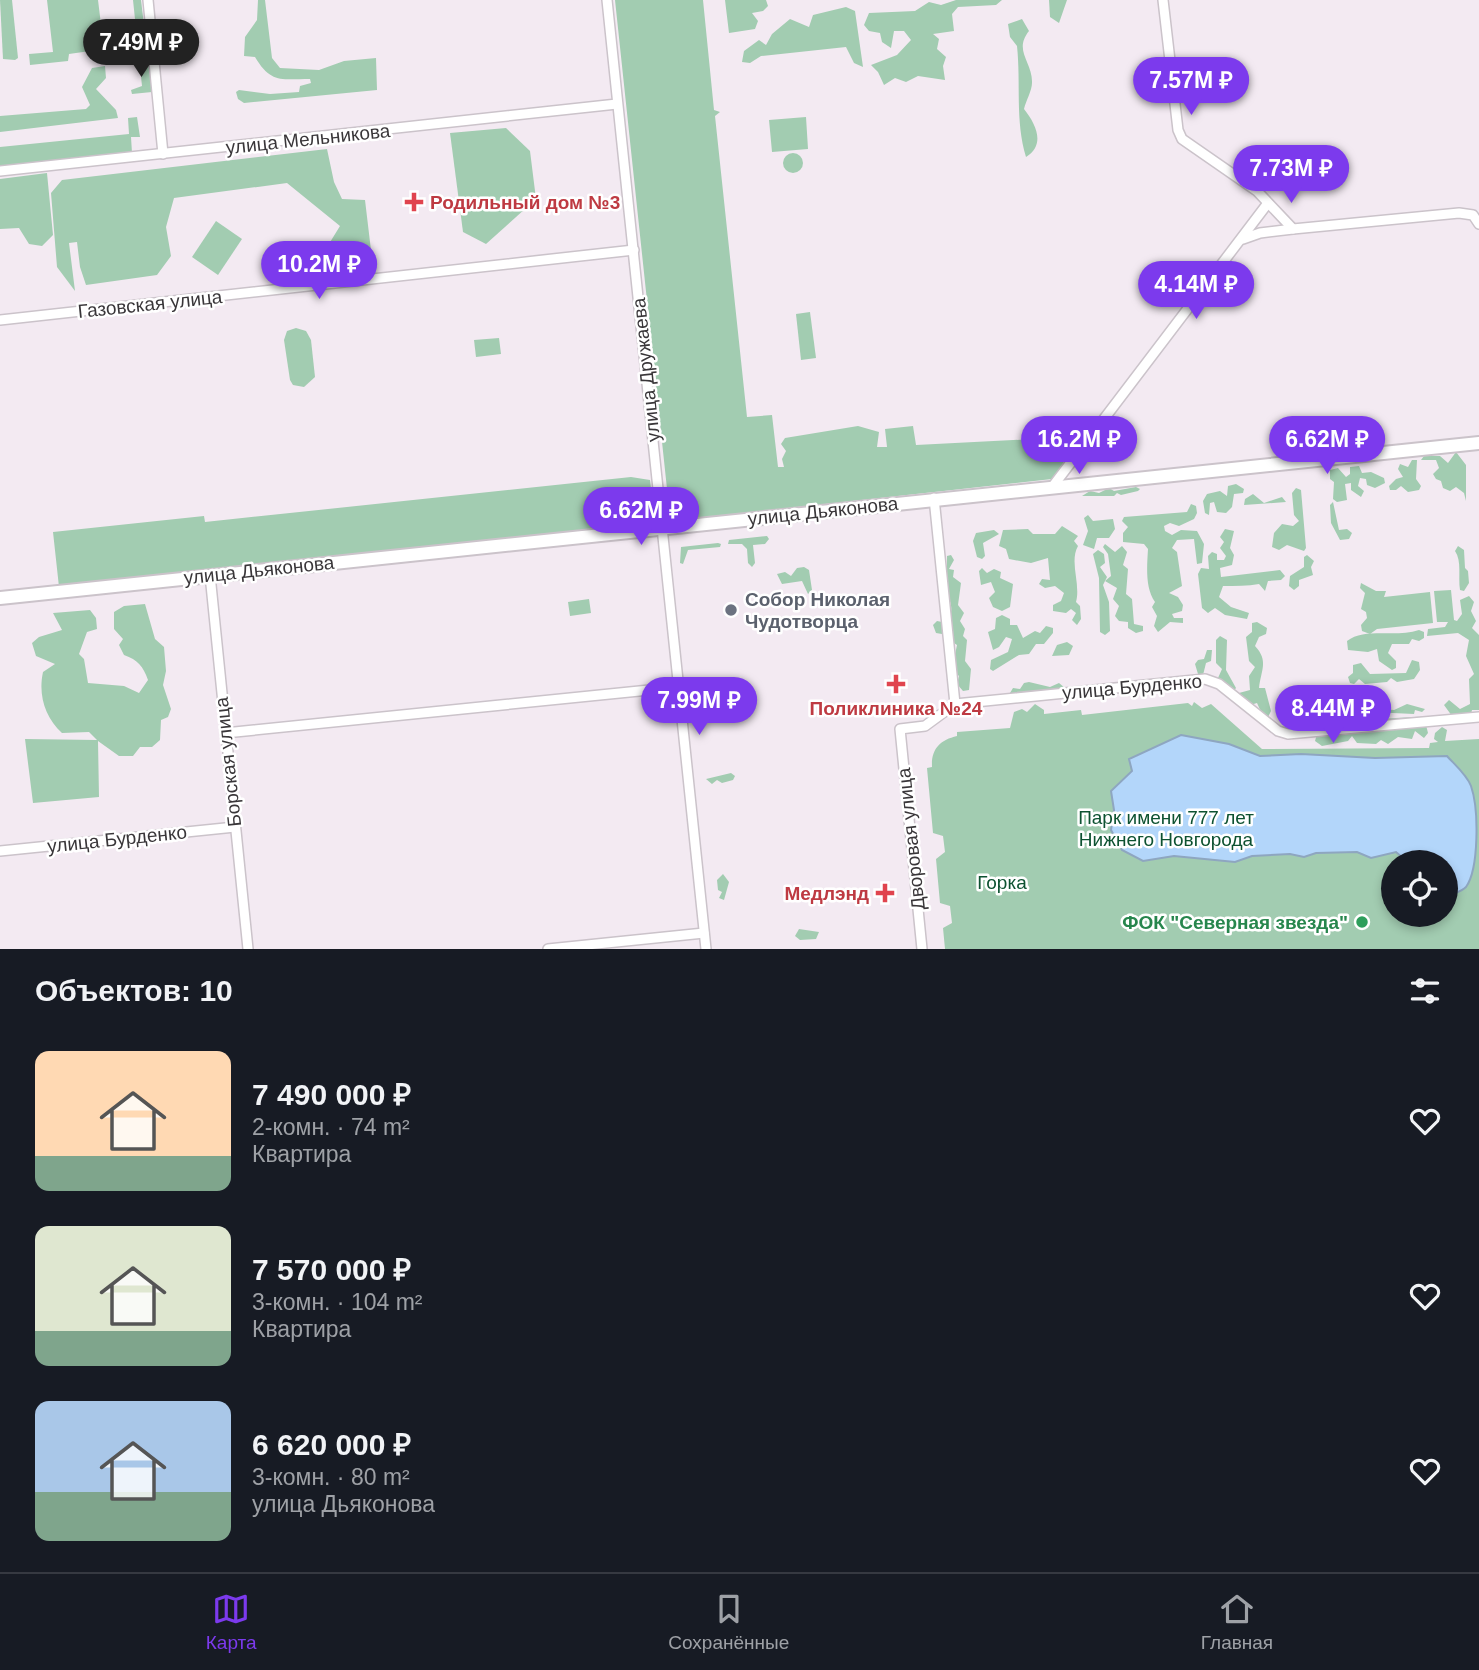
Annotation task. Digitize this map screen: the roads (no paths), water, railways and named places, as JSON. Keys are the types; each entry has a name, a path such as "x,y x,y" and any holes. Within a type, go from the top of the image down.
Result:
{"main road":[{"name":"улица Дьяконова","path":"0,598 934,498 1479,443"}],"street":[{"path":"148,0 163,154"},
{"name":"улица Дружаева","path":"607,0 706,949"},
{"path":"1163,0 1178,130 1192,148 1242,179 1293,229"},
{"name":"улица Мельникова","path":"0,171 617,104"},
{"path":"1053,486 1255,221 1271,210"},
{"path":"1271,210 1280,226 1275,231"},
{"path":"1243,239 1275,231 1460,213 1473,215 1479,224"},
{"path":"1255,221 1259,230 1265,233"},
{"name":"Газовская улица","path":"0,320 634,250"},
{"path":"934,498 955,704"},
{"name":"Борская улица","path":"210,575 248,949"},
{"name":"улица Бурденко","path":"900,729 925,726 943,709 955,704 1203,678 1219,684 1278,731 1288,734 1479,717"},
{"path":"225,733 679,687"},
{"name":"Дворовая улица","path":"900,729 922,949"},
{"name":"улица Бурденко","path":"0,851 235,827"},
{"path":"548,949 704,933"}],"water":[{"path":"1181,735 1229,744 1260,756 1447,756 1467,778 1474,796 1475,853 1470,878 1466,887 1458,892 1458,850 1381,850 1381,856 1371,858 1357,852 1316,853 1304,857 1290,854 1252,856 1235,862 1174,856 1143,861 1122,850 1111,830 1114,810 1111,791 1132,771 1129,759"}],"place":[{"name":"Родильный дом №3","path":"414,202"},
{"name":"Собор Николая Чудотворца","path":"731,610"},
{"name":"Поликлиника №24","path":"896,684"},
{"name":"Медлэнд","path":"885,893"},
{"name":"ФОК \"Северная звезда\"","path":"1362,922"}],"park label":[{"name":"Парк имени 777 лет Нижнего Новгорода","path":"1166,828"},
{"name":"Горка","path":"1002,882"}]}
